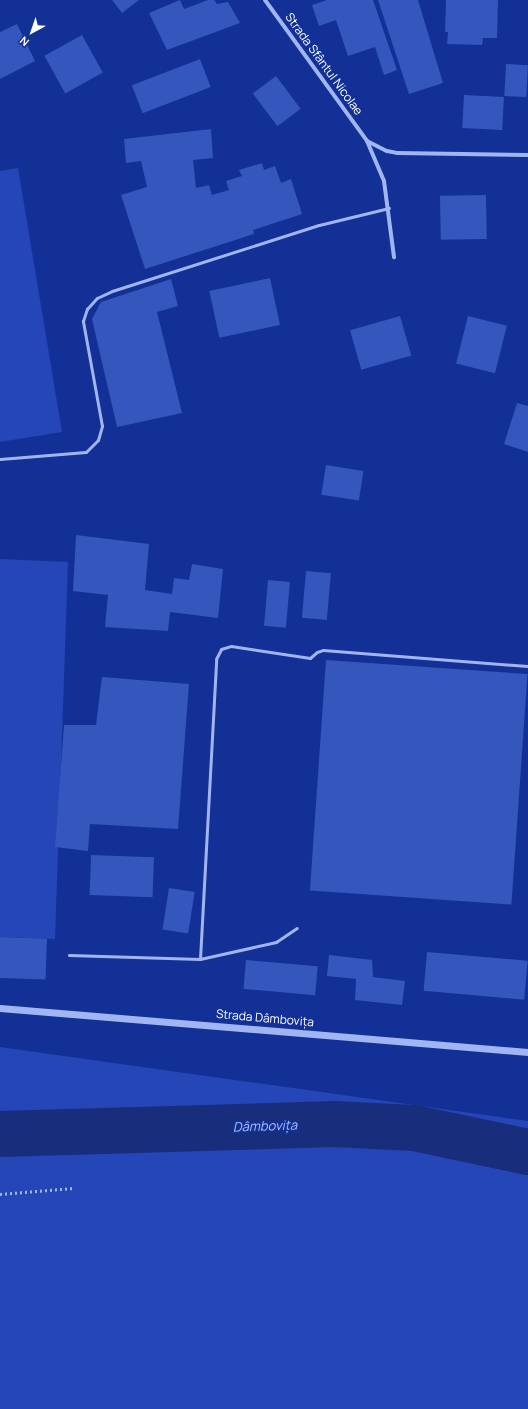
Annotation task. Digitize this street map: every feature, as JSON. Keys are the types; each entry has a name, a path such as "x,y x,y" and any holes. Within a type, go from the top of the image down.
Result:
{"street":[{"name":"Strada Sfântul Nicolae","path":"265,0 367,141 384,181 389,208 394,256"},
{"name":"Strada Sfântul Nicolae","path":"367,141 387,151 397,153 528,155"},
{"name":"Strada Dâmbovița","path":"0,1008 528,1052"}],"lane":[{"path":"0,459 86,452 98,440 102,426 83,321 87,309 97,298 319,225 389,208"},
{"path":"200,959 216,658 221,649 231,646 310,658 317,652 323,650 528,666"},
{"path":"69,955 200,959 276,942 297,928"}],"path":[{"path":"0,1194 74,1188"}],"shaded area":[{"path":"18,168 62,432 0,442 0,171"},
{"path":"0,559 68,562 55,939 0,937"},
{"path":"0,1047 528,1121 528,1409 0,1409"}],"building":[{"path":"112,0 139,0 122,13"},
{"path":"180,0 184,9 208,0 214,0 217,4 228,2 240,23 167,50 149,13"},
{"path":"327,0 373,0 397,70 384,75 375,47 348,56 336,20 319,26 312,5"},
{"path":"378,0 418,0 443,83 409,94"},
{"path":"446,0 498,0 497,38 483,38 482,45 447,44 448,32 445,32"},
{"path":"17,24 35,61 0,79 0,32"},
{"path":"82,35 103,73 65,93 44,56"},
{"path":"200,59 211,87 143,113 132,85"},
{"path":"506,64 528,65 526,97 504,96"},
{"path":"276,76 301,109 278,126 253,93"},
{"path":"464,95 504,97 502,130 462,128"},
{"path":"211,129 213,158 193,160 196,188 209,185 212,195 229,190 226,181 242,176 239,170 262,163 264,170 275,166 281,183 291,179 302,214 253,230 254,234 145,269 121,195 147,187 141,161 126,163 124,139"},
{"path":"486,195 487,239 441,240 440,196"},
{"path":"270,278 280,325 219,338 209,291"},
{"path":"171,279 178,306 157,312 182,413 117,427 92,319 101,302"},
{"path":"400,316 411,355 361,370 350,330"},
{"path":"468,316 507,326 495,373 456,364"},
{"path":"517,403 528,406 528,452 504,444"},
{"path":"326,465 364,471 359,501 321,495"},
{"path":"76,535 149,544 145,590 172,594 174,578 189,580 192,564 223,569 218,618 170,612 168,631 105,627 108,595 73,591"},
{"path":"306,571 331,573 327,620 302,618"},
{"path":"268,580 290,582 286,628 264,626"},
{"path":"326,660 528,674 511,905 310,890"},
{"path":"102,677 189,684 178,829 90,824 88,851 55,847 64,725 96,725"},
{"path":"91,855 154,857 153,897 90,895"},
{"path":"169,888 195,892 188,934 162,929"},
{"path":"0,937 47,939 46,980 0,978"},
{"path":"427,952 528,961 524,1000 424,991"},
{"path":"329,955 372,960 373,977 405,981 402,1005 355,1000 356,979 327,976"},
{"path":"246,960 318,966 315,995 243,989"}],"waterway":[{"name":"Dâmbovița","path":"0,1134 334,1124 414,1128 528,1152"}]}
